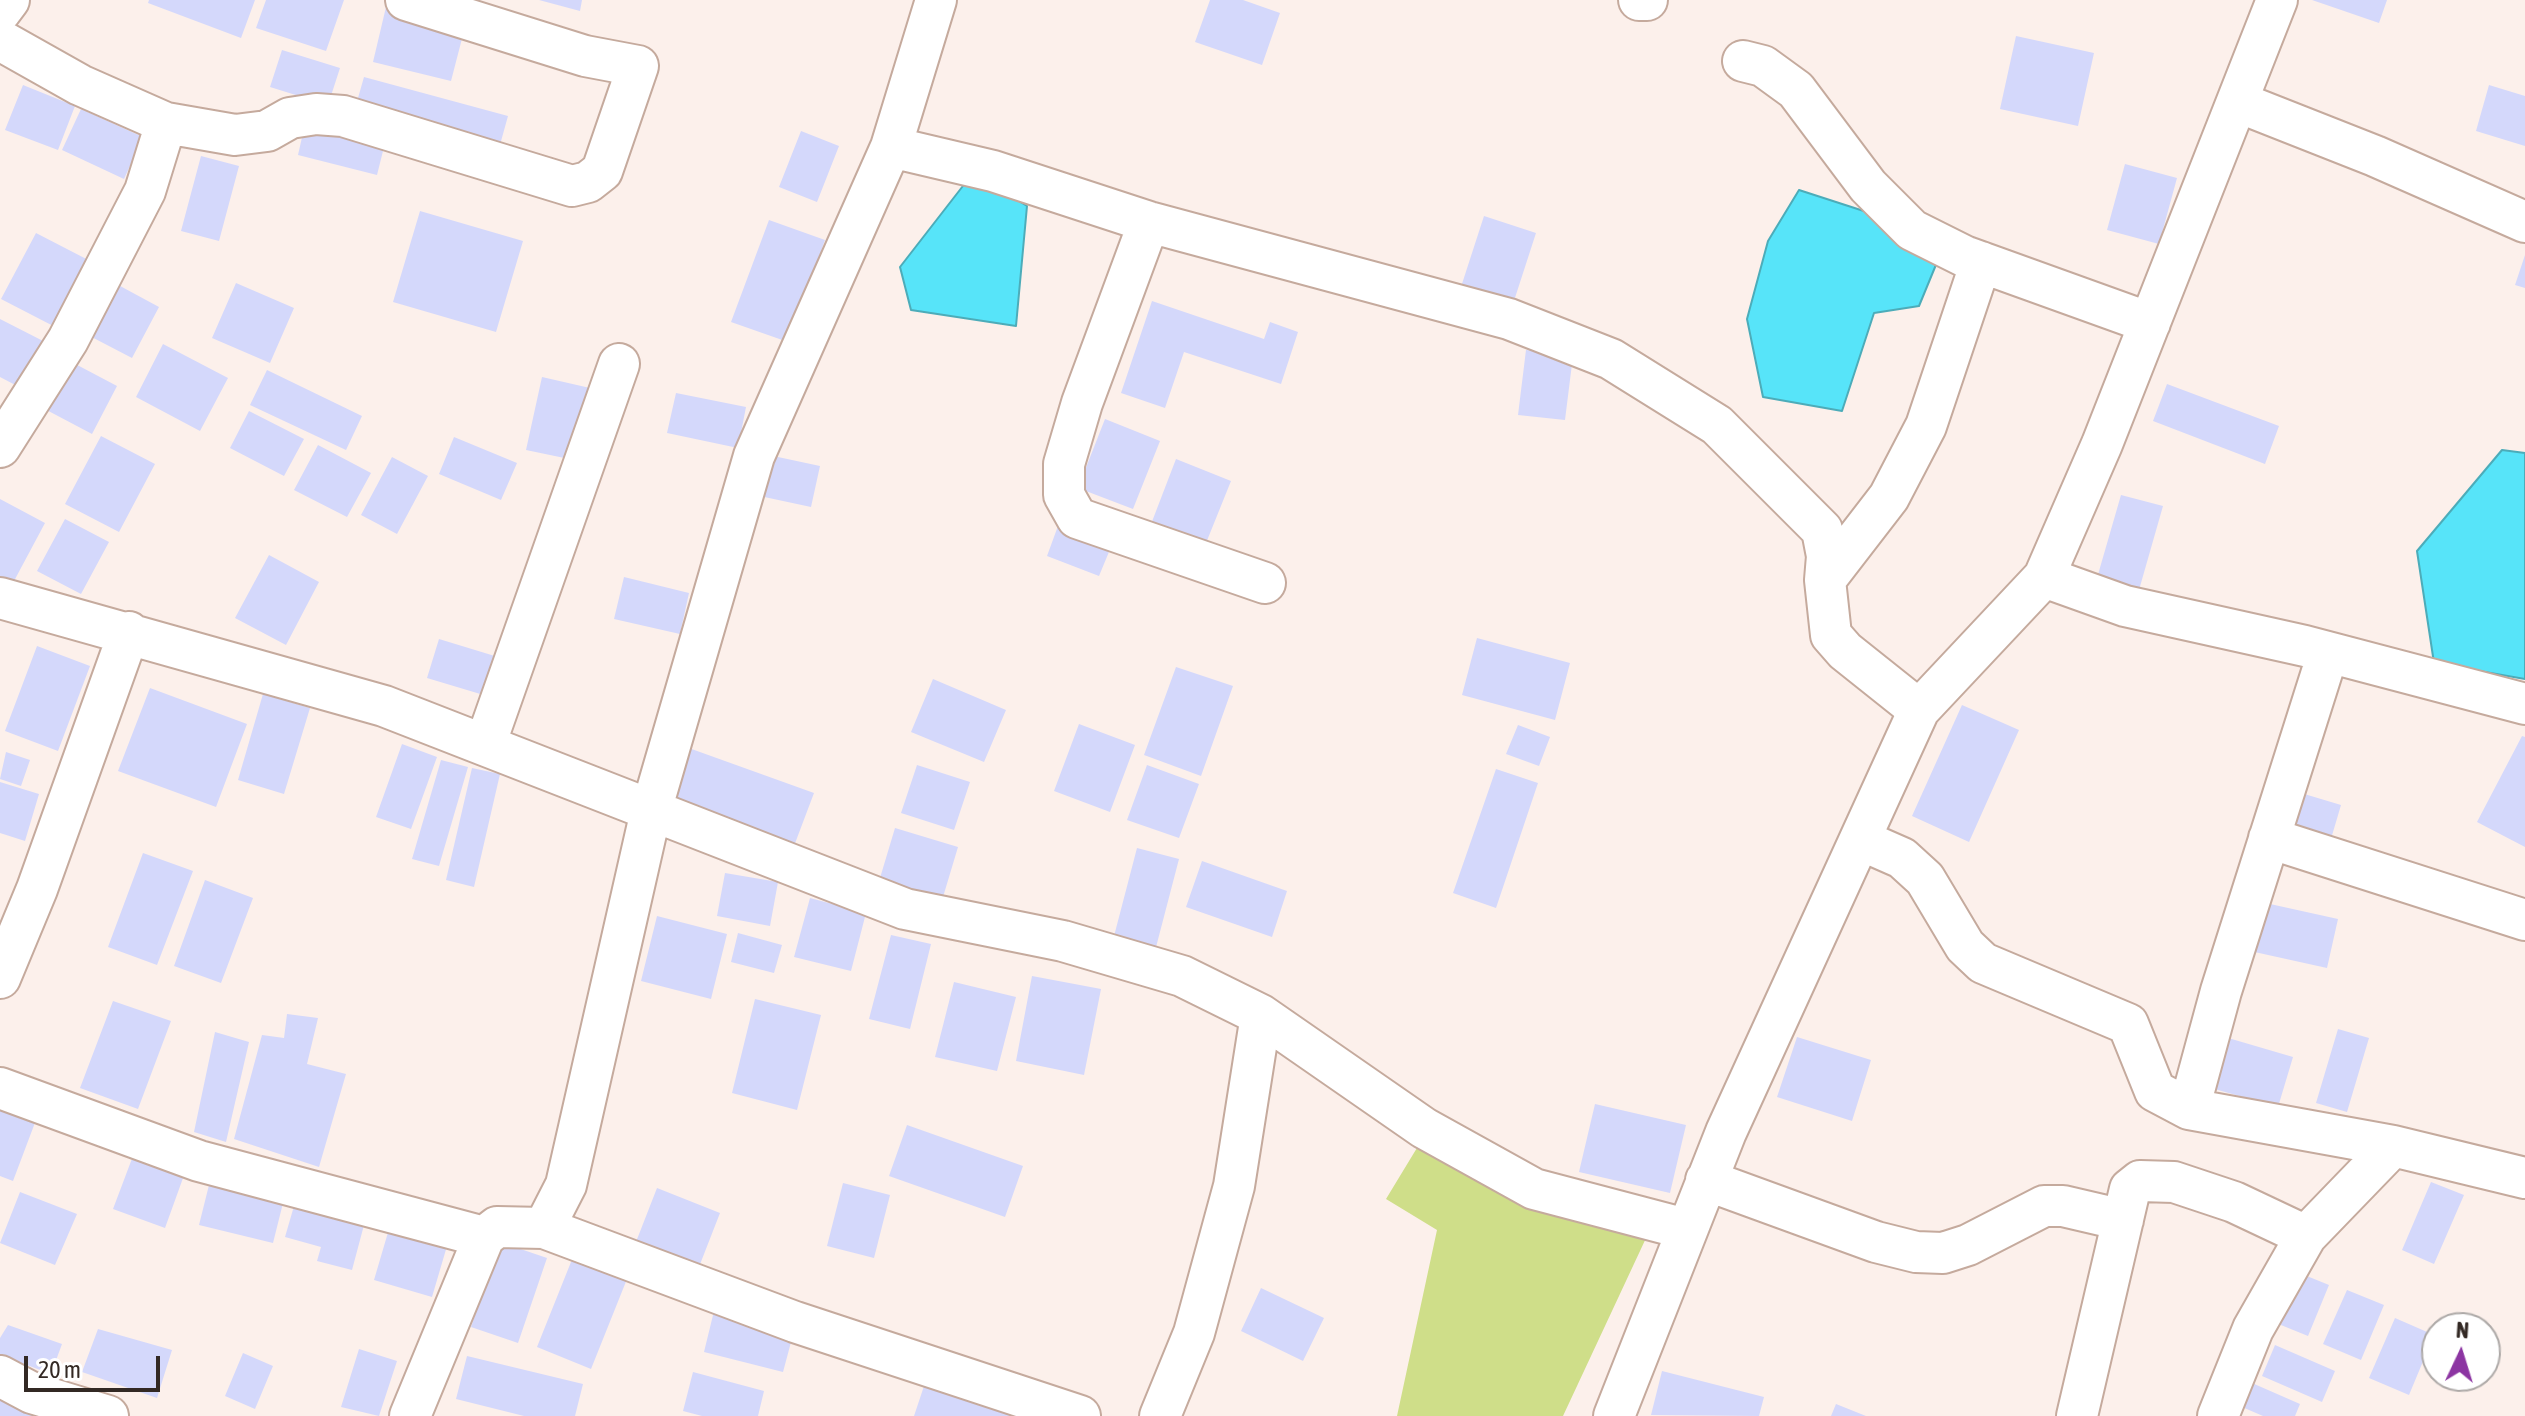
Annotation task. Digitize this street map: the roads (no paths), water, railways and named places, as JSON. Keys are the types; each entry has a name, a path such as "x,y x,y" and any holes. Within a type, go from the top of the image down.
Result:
{"street":[{"path":"0,12 9,0"},
{"path":"0,40 80,85 166,123 235,135 267,131 290,118 316,114 343,116 572,186 588,182 602,171 638,66 585,56 503,15 406,0"},
{"path":"1639,0 1647,0"},
{"path":"1614,1416 1706,1180 1919,710 2044,577 2150,323 2277,0"},
{"path":"544,1228 566,1185 651,811 754,456 891,147 931,1"},
{"path":"1743,61 1763,66 1796,90 1868,186 1912,230 1981,262 2150,323"},
{"path":"2238,102 2375,156 2525,222"},
{"path":"0,447 68,340 145,191 166,123"},
{"path":"891,147 993,171 1149,222 1509,319 1611,359 1717,425 1822,530 1827,556 1825,580 1831,635 1845,651 1919,710"},
{"path":"1149,222 1082,403 1064,464 1064,495 1077,518 1265,583"},
{"path":"1825,580 1889,497 1926,426 1981,262"},
{"path":"485,745 619,364"},
{"path":"2044,577 2125,606 2328,653 2525,704"},
{"path":"0,598 384,706 905,909 1063,941 1182,976 1261,1015 1424,1128 1534,1189 1686,1229"},
{"path":"0,978 37,889 129,632"},
{"path":"2189,1109 2221,991 2328,653"},
{"path":"2269,838 2525,920"},
{"path":"1861,840 1902,858 1925,879 1965,946 1983,963 2128,1024 2155,1091 2189,1109 2393,1146 2525,1178"},
{"path":"1160,1416 1194,1333 1234,1186 1261,1015"},
{"path":"0,1088 199,1161 484,1237"},
{"path":"2218,1416 2253,1329 2306,1236 2393,1146"},
{"path":"1706,1180 1876,1242 1916,1252 1943,1253 1968,1245 2044,1206 2063,1206 2123,1220"},
{"path":"2077,1416 2130,1189 2140,1181 2174,1182 2234,1202 2306,1236"},
{"path":"410,1416 484,1237 497,1227 544,1228 795,1322 1080,1416"},
{"path":"0,1376 32,1393 108,1416"}],"water":[{"path":"973,173 1027,206 1016,326 911,310 900,267"},
{"path":"1799,190 1947,238 1919,306 1874,313 1842,411 1763,397 1747,319 1768,241"},
{"path":"2502,450 2525,453 2525,679 2434,663 2417,551"}]}
